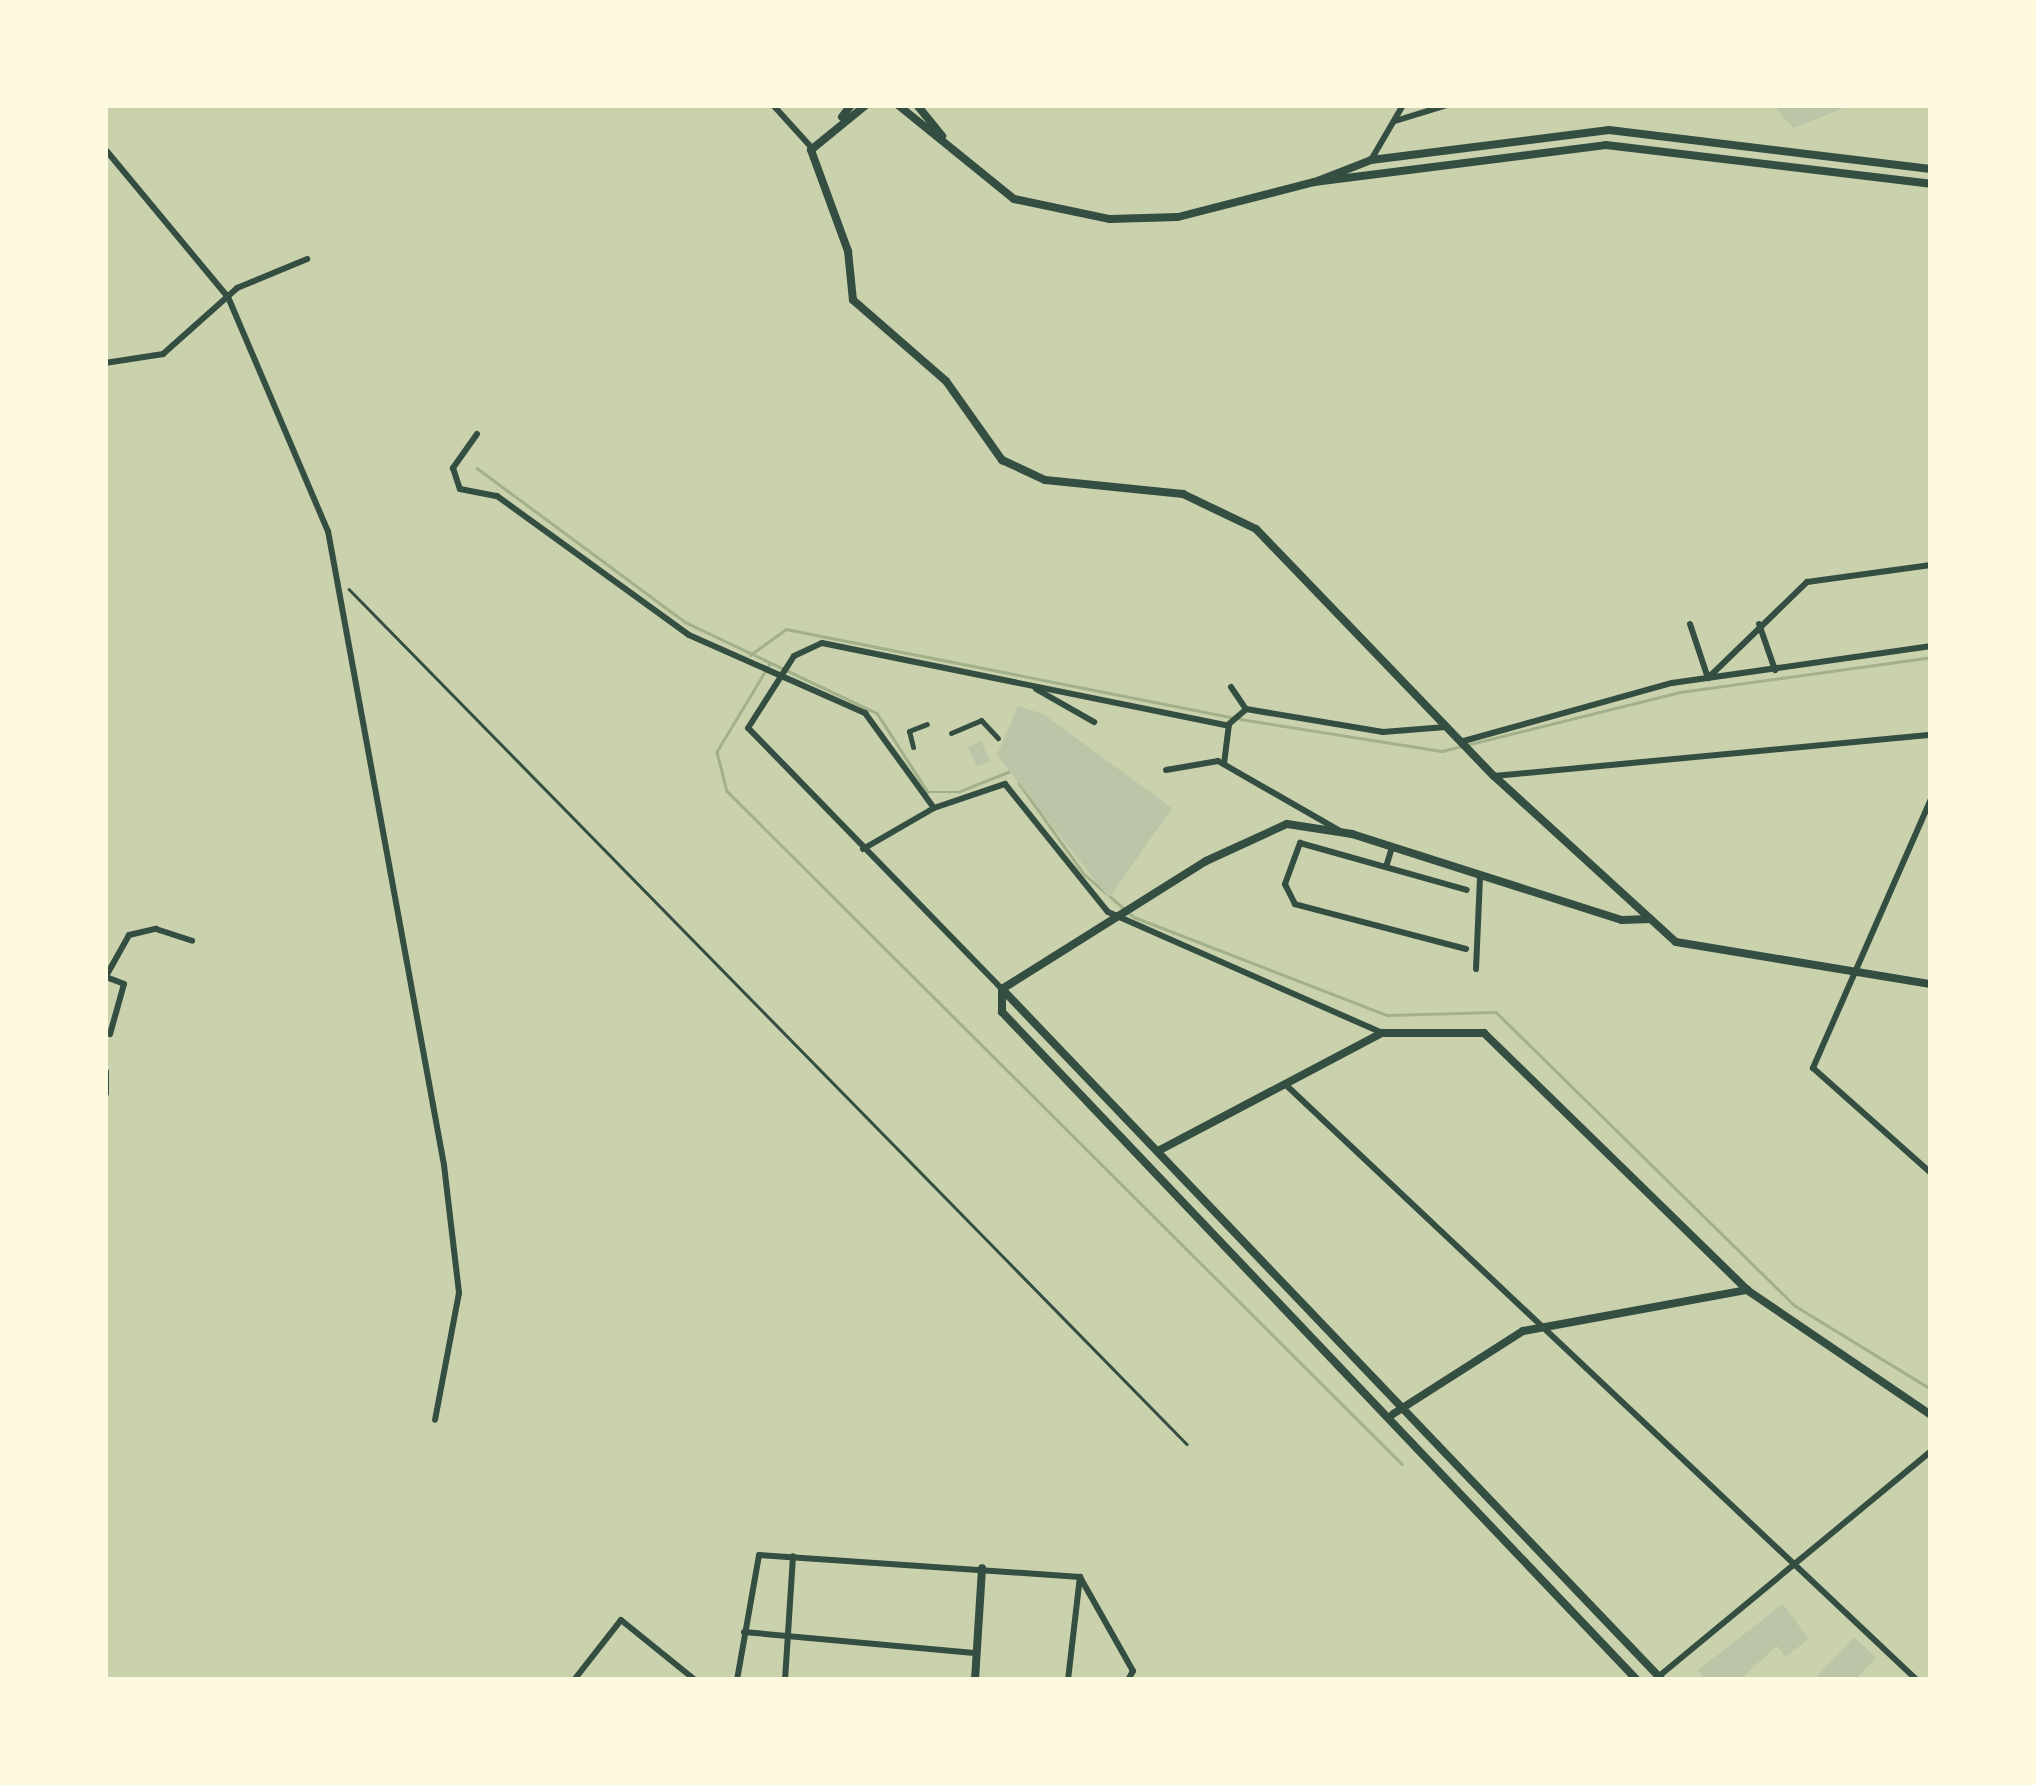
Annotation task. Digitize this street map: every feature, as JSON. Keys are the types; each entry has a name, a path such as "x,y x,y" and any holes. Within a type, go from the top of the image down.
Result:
{"street":[{"path":"773,105 812,148 859,310 946,382 1002,460 1044,480 1183,494 1241,518 1302,568 1494,776 1676,942 1931,984"},
{"path":"812,148 851,105"},
{"path":"836,125 866,105"},
{"path":"898,105 1014,198 1092,217 1178,217 1314,182 1371,160 1610,130 1931,169"},
{"path":"917,105 944,140"},
{"path":"1371,160 1403,105"},
{"path":"1393,122 1447,105"},
{"path":"1314,182 1606,145 1931,184"},
{"path":"105,149 228,297 328,531 336,590 384,809 446,1183 459,1292 435,1420"},
{"path":"1792,168 1795,153"},
{"path":"105,363 163,354 228,297 307,258"},
{"path":"476,434 454,468 460,489 496,496 689,635 776,669 882,726 934,808"},
{"path":"1708,678 1759,622 1807,582 1931,565"},
{"path":"1759,622 1775,670"},
{"path":"1690,624 1708,678"},
{"path":"1232,720 1030,686 822,643 776,669 748,728 1406,1406 1660,1678 1931,1450"},
{"path":"1460,742 1708,678 1931,646"},
{"path":"1030,686 1094,722"},
{"path":"1231,686 1246,709 1383,732 1446,728"},
{"path":"1224,764 1232,720 1246,709"},
{"path":"951,734 981,720 998,738"},
{"path":"913,746 909,731 927,724"},
{"path":"1494,776 1931,735"},
{"path":"1166,770 1224,764 1341,831 1622,920 1650,919"},
{"path":"863,849 934,808 1011,787 1121,913 1382,1033 1490,1035 1747,1290 1931,1416"},
{"path":"1931,799 1848,970 1815,1074 1931,1173"},
{"path":"1002,989 1121,913 1273,827 1341,831"},
{"path":"1466,890 1298,843 1285,889 1294,904 1466,949"},
{"path":"1386,867 1392,848"},
{"path":"1476,970 1480,878"},
{"path":"110,1034 124,984 106,978 128,935 156,929 192,941"},
{"path":"1002,989 1002,1012 1393,1414 1637,1680"},
{"path":"1158,1151 1382,1033"},
{"path":"105,1072 105,1093"},
{"path":"1286,1085 1917,1680"},
{"path":"1393,1414 1510,1337 1543,1326 1747,1290"},
{"path":"736,1680 754,1556 982,1568 1080,1578"},
{"path":"785,1680 794,1556"},
{"path":"975,1680 982,1568"},
{"path":"1068,1680 1080,1578"},
{"path":"1080,1578 1133,1672 1128,1680"},
{"path":"574,1680 621,1620 695,1680"},
{"path":"744,1632 977,1653"}],"path":[{"path":"336,590 360,594 1187,1444"}],"green space":[{"path":"105,105 1931,105 1931,1680 105,1680"}],"building":[{"path":"1773,105 1852,105 1793,128"},
{"path":"1018,706 1043,714 1172,808 1109,898 997,755"},
{"path":"981,741 990,761 977,767 968,747"},
{"path":"1783,1604 1809,1639 1785,1657 1777,1646 1739,1680 1705,1680 1698,1670"},
{"path":"1854,1637 1876,1658 1855,1680 1813,1680"}],"waterway":[{"path":"477,468 685,622 877,713 928,792 958,792 1008,772"},
{"path":"750,655 786,629 1232,717"},
{"path":"1240,719 1442,751 1680,692 1931,657"},
{"path":"770,664 717,752 727,791 1402,1464"},
{"path":"1019,783 1084,874 1134,917 1387,1015 1496,1012 1794,1305 1931,1389"}]}
